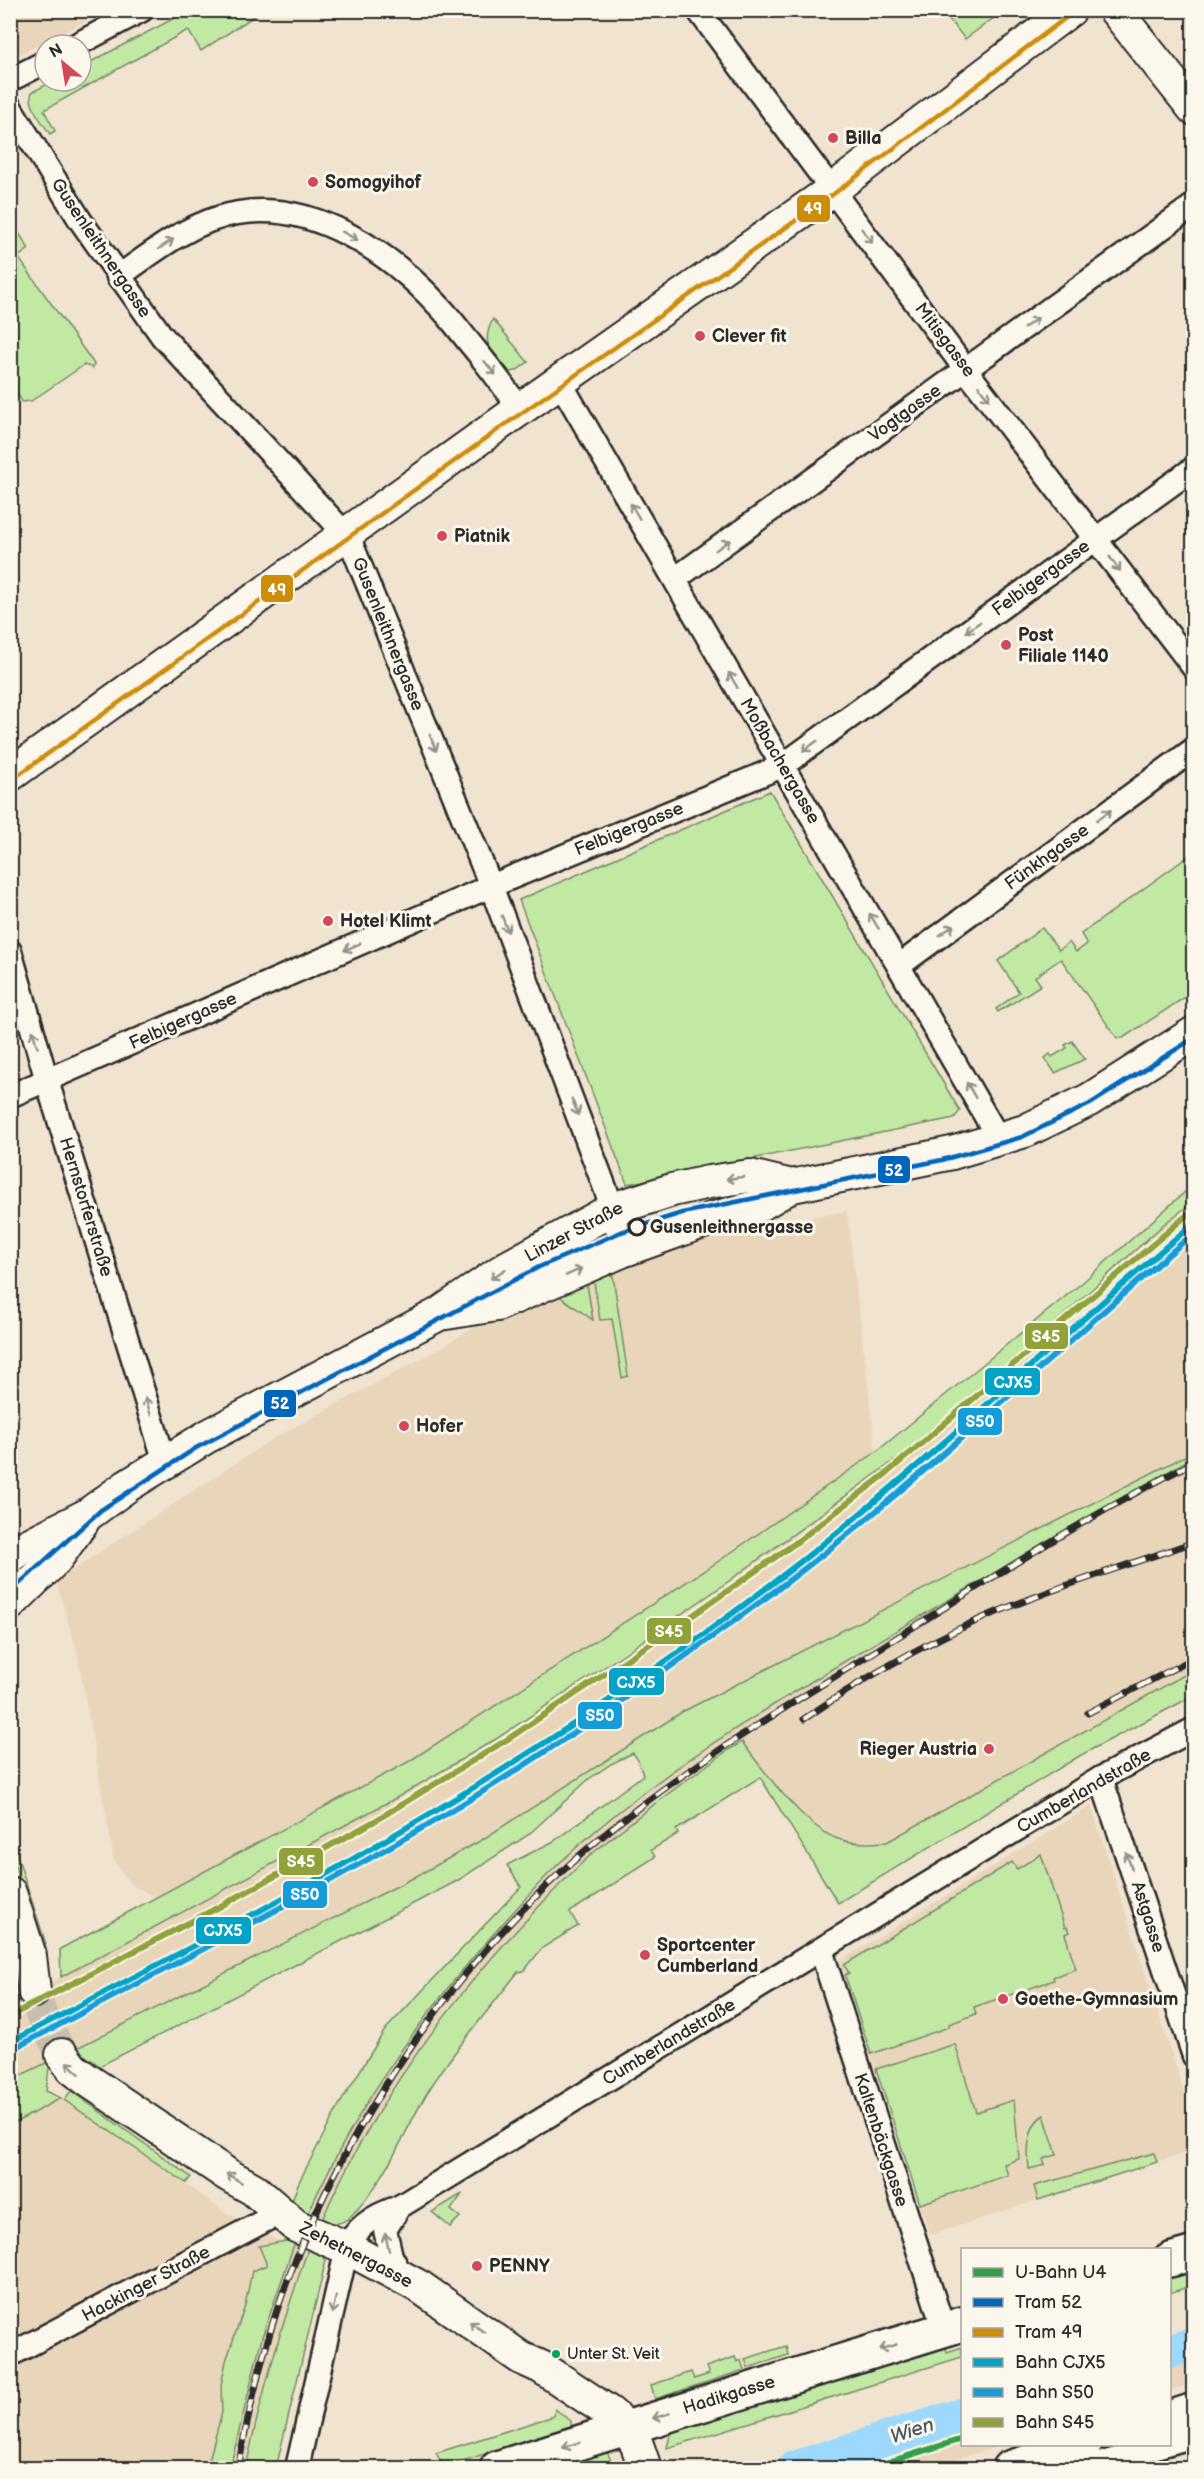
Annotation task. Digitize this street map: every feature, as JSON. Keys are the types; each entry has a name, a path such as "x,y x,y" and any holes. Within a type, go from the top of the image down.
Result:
{"main road":[{"path":"10,775 519,410 832,190 1070,10"},
{"path":"1115,10 1194,109"},
{"name":"Linzer Straße","path":"439,1314 497,1305 622,1251 756,1207 792,1186 1000,1141 1089,1100 1194,1033"},
{"name":"Linzer Straße","path":"10,1557 24,1546 87,1515 165,1462 226,1426 439,1314 506,1268 613,1209 672,1190 750,1176 792,1186"},
{"name":"Linzer Straße","path":"10,1604 56,1558 87,1515"},
{"path":"11,1895 30,1956 34,1991"},
{"name":"Zehetnergasse","path":"62,2055 72,2068 86,2079 228,2175 253,2189 296,2226 347,2248 403,2278 521,2358 541,2367 610,2413 637,2450"},
{"path":"1171,2260 1194,2253"},
{"name":"Hadikgasse","path":"497,2469 637,2450 953,2327"},
{"path":"1171,2418 1194,2410"},
{"path":"1009,2469 1082,2446"}],"street":[{"path":"93,36 142,10"},
{"name":"Mitisgasse","path":"698,10 966,370 1194,668"},
{"path":"10,80 33,68"},
{"name":"Gusenleithnergasse","path":"13,118 118,276 162,336 347,534 491,886 613,1209 622,1251"},
{"name":"Vogtgasse","path":"675,579 1194,205"},
{"path":"118,276 179,235 198,225 235,213 259,210 306,218 346,233 390,261 415,283 438,305 500,380 519,410"},
{"name":"Moßbachergasse","path":"560,382 1000,1141"},
{"name":"Felbigergasse","path":"10,1096 491,886 782,766 1194,468"},
{"name":"Fünkhgasse","path":"900,965 1194,749"},
{"name":"Hernstorferstraße","path":"10,951 47,1081 165,1462"},
{"name":"Cumberlandstraße","path":"297,2469 347,2248 356,2231 364,2223 399,2207 1101,1778 1194,1729"},
{"name":"Astgasse","path":"1101,1778 1194,2056"},
{"name":"Kaltenbäckgasse","path":"821,1950 953,2327"},
{"path":"399,2207 385,2230 391,2256 403,2278"},
{"name":"Hackinger Straße","path":"10,2355 281,2212"},
{"path":"1171,2443 1194,2436"},
{"path":"1086,2469 1161,2446"}],"shaded area":[{"path":"11,10 105,10 62,33 33,33 33,48 11,59"},
{"path":"1193,1202 1193,1452 682,1712 480,1841 413,1878 11,2080 11,2001 13,2002 235,1886 396,1798 496,1739 609,1664 722,1586 902,1455 1164,1224"},
{"path":"847,1211 876,1452 713,1565 408,1762 157,1898 130,1884 114,1860 77,1651 56,1581 271,1440 446,1345 501,1310 655,1244"},
{"path":"1193,1457 1193,1670 887,1842 864,1844 839,1840 806,1817 787,1798 742,1742 730,1749 657,1800 592,1854 487,1962 451,2004 416,2053 356,2152 320,2224 306,2218 356,2118 392,2063 469,1961 566,1856 662,1778 734,1728 889,1634"},
{"name":"Goethe-Gymnasium","path":"1091,1806 1193,2120 1193,2150 930,2235 840,1961"},
{"path":"61,2098 227,2213 279,2241 259,2247 267,2265 248,2284 245,2305 226,2361 221,2385 222,2412 207,2468 11,2468 11,2125"},
{"path":"296,2239 309,2246 291,2296 263,2395 246,2468 230,2468 262,2337"},
{"path":"1193,2357 1193,2383 1171,2391 1171,2365"},
{"path":"961,2431 961,2446 1000,2446 927,2468 843,2468"}],"green space":[{"path":"188,11 262,11 201,51 188,30 93,83 93,61"},
{"path":"935,11 991,11 995,17 965,39 949,19"},
{"path":"32,92 75,93 44,110 55,131 50,134 34,108"},
{"path":"11,220 29,249 18,257 94,364 93,368 84,365 31,401 22,402 11,383"},
{"path":"493,319 528,362 516,371 510,372 490,348 487,336"},
{"path":"770,791 960,1111 954,1118 627,1184 519,900"},
{"path":"1193,853 1193,992 1123,1038 1117,1038 1061,959 1035,977 1041,985 998,1012 996,1009 1019,992 998,961 1042,928 1059,950 1069,942 1076,952 1087,944 1081,934"},
{"path":"1072,1041 1085,1059 1055,1073 1045,1058 1050,1054 1052,1057 1067,1048 1065,1045"},
{"path":"1193,1185 1193,1202 1164,1224 970,1400 902,1455 722,1586 496,1739 396,1798 61,1977 60,1949 408,1762 713,1565 876,1452 1083,1282"},
{"path":"607,1271 613,1276 628,1376 622,1378 612,1319 600,1320 593,1276"},
{"path":"586,1279 593,1320 555,1293"},
{"path":"1193,1452 1193,1457 890,1634 737,1727 667,1775 599,1828 528,1896 475,1955 419,2025 369,2099 346,2138 306,2218 289,2210 298,2184 339,2105 385,2030 521,1887 507,1865 554,1841 643,1775 633,1753 590,1778 528,1835 457,1881 100,2066 77,2050 71,2051 413,1878 480,1841 682,1712"},
{"path":"1193,1670 1193,1696 1081,1755 838,1903 760,1777 676,1830 678,1834 651,1850 655,1857 570,1912 578,1926 542,1948 524,1971 518,1972 471,2031 427,2093 384,2173 363,2203 343,2221 336,2224 320,2224 362,2139 412,2060 440,2021 500,1949 593,1853 660,1799 730,1749 742,1742 800,1812 828,1834 852,1842 887,1842"},
{"path":"10,1834 46,1944 40,1947 11,1853"},
{"path":"1041,1854 1065,1928 1067,1927 1069,1932 1065,1934 1076,1969 1053,1977 1054,1980 974,2007 976,2014 949,2024 949,2027 871,2054 845,1975 849,1973 844,1965 1012,1862 1017,1869"},
{"path":"955,2044 976,2112 1014,2100 1019,2159 1004,2164 1008,2175 920,2204 876,2069"},
{"path":"50,2061 46,2091 61,2098 11,2125 11,2080"},
{"path":"71,2091 191,2177 186,2183 64,2100"},
{"path":"1044,2115 1057,2155 1043,2159 1045,2165 1029,2169 1029,2139 1034,2125"},
{"path":"1154,2153 1157,2162 1038,2200 1034,2186"},
{"path":"462,2194 451,2210 460,2217 450,2227 432,2212"},
{"path":"296,2239 262,2337 230,2468 207,2468 222,2412 221,2385 226,2361 245,2305 252,2271 267,2265 259,2246"},
{"path":"309,2246 326,2260 276,2468 246,2468 274,2356"},
{"path":"1193,2266 1193,2285 1171,2293 1171,2273"},
{"path":"944,2343 947,2352 961,2347 961,2357 667,2448 671,2430"},
{"path":"786,2346 788,2355 748,2368 745,2359"},
{"path":"735,2357 737,2362 741,2360 744,2370 655,2399 651,2385 691,2372 694,2379 709,2374 706,2367"},
{"path":"555,2409 571,2421 571,2426 444,2467 436,2453 554,2416"},
{"path":"607,2452 614,2467 556,2468"}],"waterway":[{"name":"Wien","path":"1171,2351 1194,2344"},
{"name":"Wien","path":"794,2468 961,2415"}],"tunnel":[{"path":"34,1991 41,2014 62,2055"}],"railway":[{"path":"238,2468 253,2396 272,2325 314,2217 344,2156 378,2097 416,2039 457,1984 502,1932 549,1883 599,1839 697,1765 1029,1555 1194,1462"},
{"path":"804,1719 887,1667 974,1622 1055,1589 1194,1542"},
{"path":"1088,1713 1194,1658"}],"metro line":[{"name":"U4","path":"869,2468 961,2439"}],"tram line":[{"name":"49","path":"10,781 513,419 835,193 1076,10"},
{"name":"52","path":"10,1592 101,1510 196,1448 539,1267 621,1232 682,1213 942,1160 1022,1137 1090,1104 1194,1038"}],"rail line":[{"name":"S45","path":"10,2016 219,1907 373,1822 508,1739 696,1613 794,1544 887,1473 1194,1209"},
{"name":"CJX5","path":"10,2042 204,1941 347,1862 545,1743 643,1677 739,1609 890,1489 1194,1223"},
{"name":"S50","path":"13,2049 393,1845 534,1759 662,1673 787,1582 892,1498 1194,1233"}],"place":[{"name":"Billa","path":"833,138"},
{"name":"Somogyihof","path":"313,182"},
{"name":"Clever fit","path":"700,336"},
{"name":"Piatnik","path":"442,536"},
{"name":"Post Filiale 1140","path":"1006,645"},
{"name":"Hotel Klimt","path":"328,921"},
{"name":"Gusenleithnergasse","path":"637,1227"},
{"name":"Hofer","path":"404,1426"},
{"name":"Rieger Austria","path":"989,1749"},
{"name":"Sportcenter Cumberland","path":"645,1955"},
{"name":"Goethe-Gymnasium","path":"1003,1999"},
{"name":"PENNY","path":"477,2266"},
{"name":"Unter St. Veit","path":"556,2354"}]}
